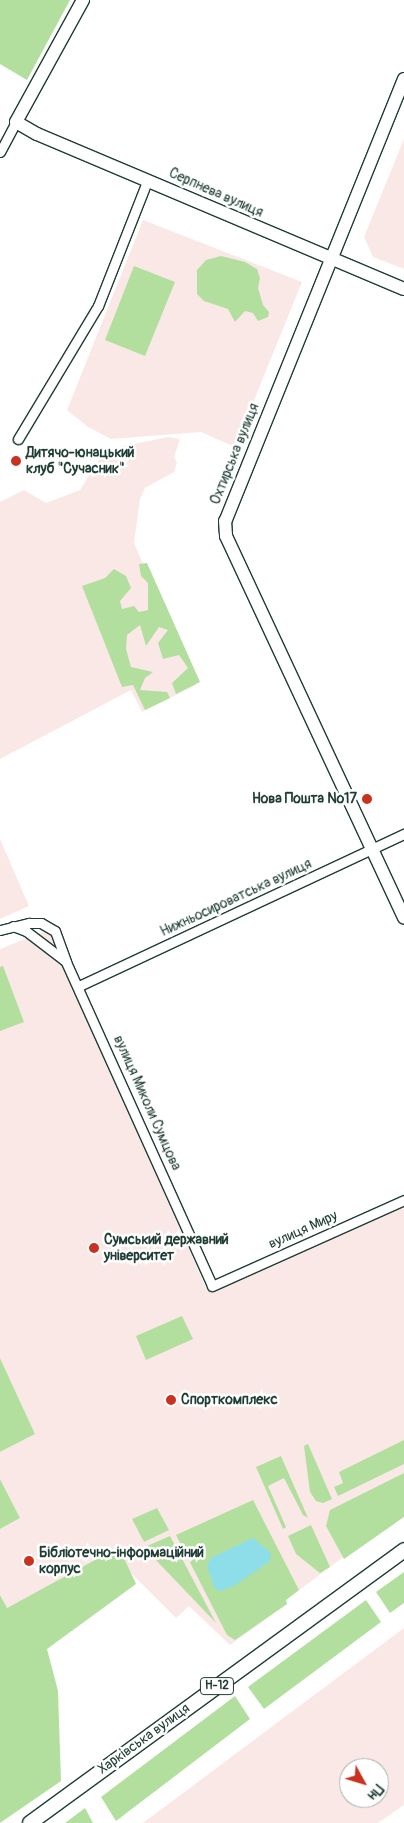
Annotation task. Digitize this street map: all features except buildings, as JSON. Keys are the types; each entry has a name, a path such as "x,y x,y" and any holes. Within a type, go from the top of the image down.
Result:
{"main road":[{"path":"16,122 83,0"},
{"name":"Охтирська вулиця","path":"404,79 333,260 225,521 226,536 404,917"},
{"name":"Серпнева вулиця","path":"16,122 404,289"},
{"name":"Харківська вулиця","path":"30,1823 404,1550"}],"street":[{"path":"0,152 16,122"},
{"path":"18,439 98,306 148,180"},
{"name":"Нижньосироватська вулиця","path":"79,986 404,834"},
{"name":"вулиця Миколи Сумцова","path":"12,926 41,923 55,931 66,962 79,986 212,1286"},
{"path":"0,930 12,926 26,931 66,962"},
{"name":"вулиця Миру","path":"212,1286 404,1200"}],"shaded area":[{"path":"404,139 404,269 373,257 364,237"},
{"path":"143,220 302,282 235,447 201,432 111,439 88,427 67,410"},
{"path":"168,437 180,439 174,457 177,463 174,472 145,488 140,499 134,543 196,685 142,712 131,690 0,759 0,502 24,490 46,503 80,490 105,450"},
{"path":"0,839 29,906 0,919"},
{"name":"Сумський державний університет","path":"48,930 208,1292 404,1204 404,1514 286,1600 287,1604 230,1645 189,1606 176,1618 131,1573 119,1548 7,1608 0,1595 0,1529 20,1518 0,1479 0,1452 35,1434 0,1358 0,949"},
{"path":"404,1628 404,1805 378,1823 143,1823"}],"green space":[{"path":"0,0 70,0 27,80 0,64"},
{"path":"221,256 245,262 257,269 260,278 258,288 263,305 269,312 268,317 258,321 253,313 245,311 235,322 228,309 204,301 197,294 197,270 206,260"},
{"path":"134,266 175,282 145,356 105,340"},
{"path":"147,563 200,682 176,694 172,683 188,668 179,655 163,659 158,643 168,630 159,627 146,646 140,625 127,635 126,649 131,667 153,672 145,678 140,690 167,692 170,698 145,710 133,685 122,687 82,586 105,578 114,569 126,576 131,588 120,601 122,609 134,606 139,612 148,610 148,583 141,576 139,564"},
{"path":"3,966 24,1022 0,1031 0,967"},
{"path":"182,1316 193,1339 146,1360 136,1336"},
{"path":"0,1358 35,1434 0,1452"},
{"path":"404,1440 404,1464 338,1496 334,1487 343,1483 339,1472"},
{"path":"308,1444 332,1499 323,1503 316,1501 310,1492 304,1446"},
{"path":"281,1456 308,1518 303,1515 284,1478 268,1486 286,1527 283,1529 256,1467"},
{"path":"404,1473 404,1517 344,1559 326,1526 330,1510"},
{"path":"0,1479 20,1518 0,1529"},
{"path":"253,1500 299,1590 286,1600 287,1604 235,1640 227,1635 176,1535"},
{"path":"157,1508 169,1530 144,1542 132,1519"},
{"path":"311,1525 330,1567 320,1573 296,1554 288,1536"},
{"path":"170,1536 216,1623 153,1557 147,1546"},
{"path":"119,1547 136,1584 47,1649 58,1691 61,1781 0,1823 0,1595 7,1608"},
{"path":"404,1572 404,1603 390,1613 376,1592"},
{"path":"366,1600 381,1622 264,1709 248,1687"},
{"path":"235,1696 250,1719 116,1821 101,1797"},
{"path":"85,1808 93,1823 65,1823"}],"water":[{"path":"253,1538 271,1553 270,1561 237,1584 222,1591 215,1589 207,1566 211,1558"}],"place":[{"name":"Дитячо-юнацький клуб \"Сучасник\"","path":"16,461"},
{"name":"Нова Пошта №17","path":"367,799"},
{"name":"Сумський державний університет","path":"94,1248"},
{"name":"Спорткомплекс","path":"171,1400"},
{"name":"Бібліотечно-інформаційний корпус","path":"29,1561"}]}
